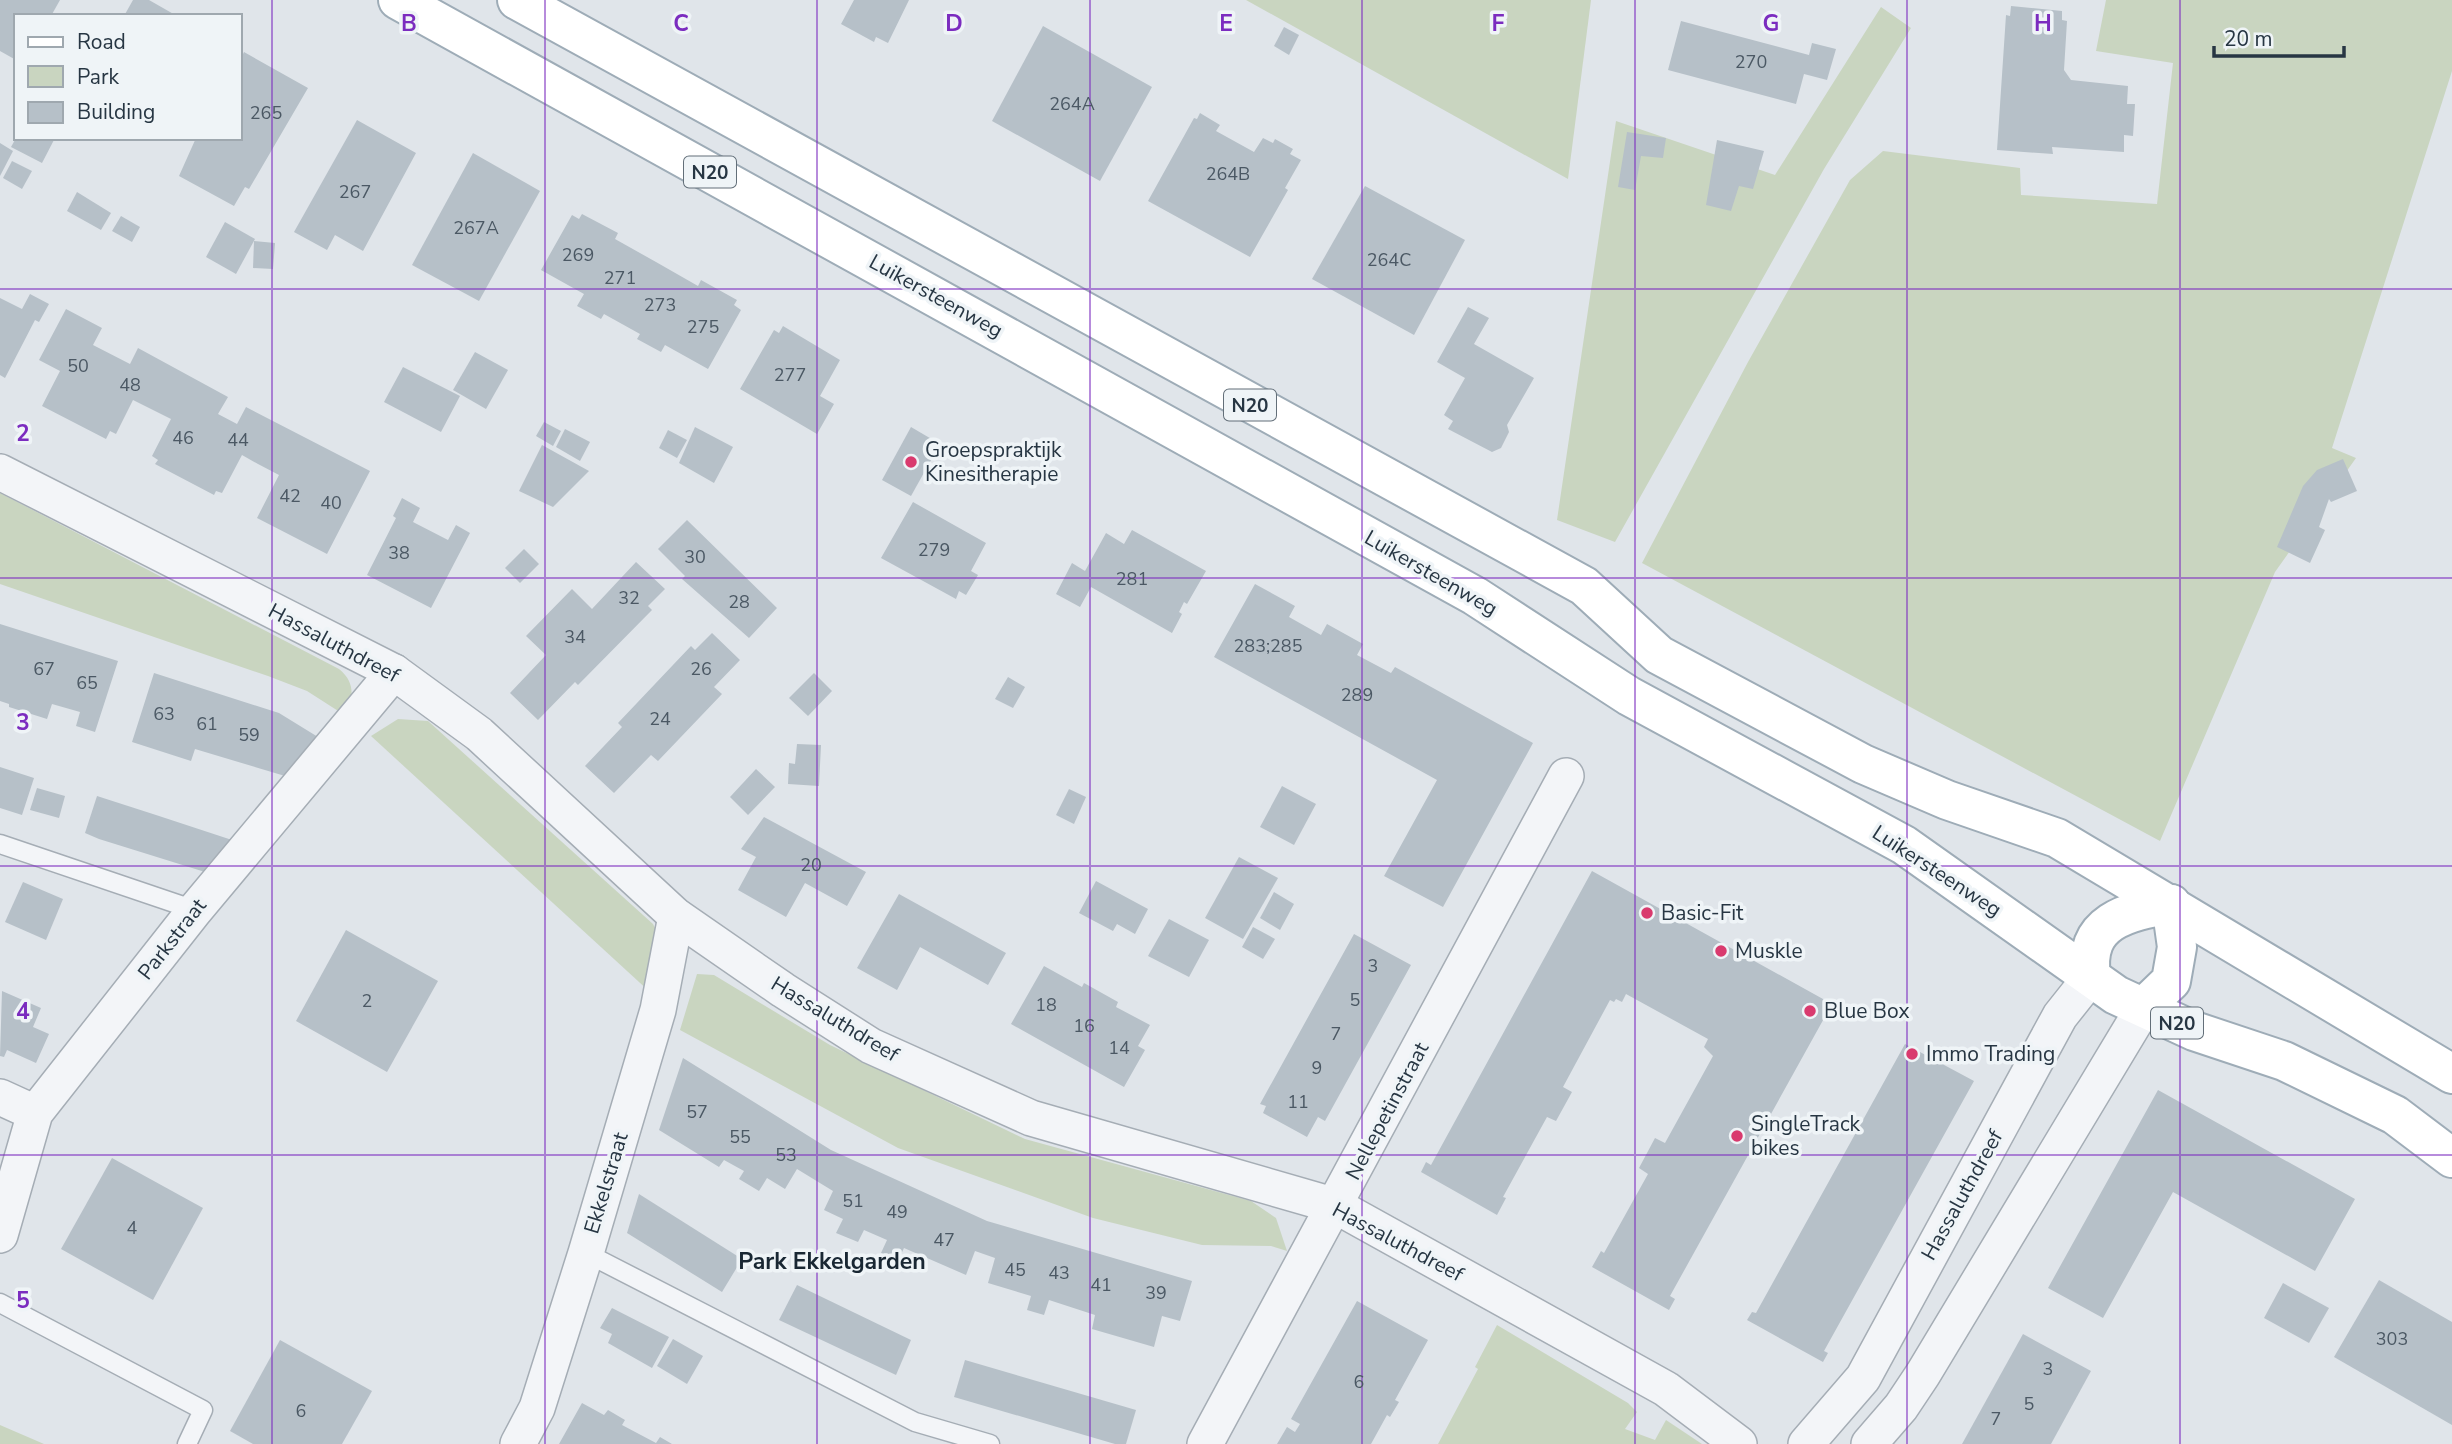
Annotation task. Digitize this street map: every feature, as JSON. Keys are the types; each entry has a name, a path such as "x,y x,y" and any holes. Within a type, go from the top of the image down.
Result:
{"main road":[{"name":"Luikersteenweg","path":"398,0 1475,596 1629,696 1903,845 2116,995 2194,1031 2284,1061 2383,1109 2452,1158"},
{"name":"N20","path":"517,0 1584,586 1659,655 1863,764 1947,800 2057,838 2452,1074"},
{"path":"2091,977 2088,956 2093,940 2108,924 2132,911 2171,904 2177,947 2171,981 2144,1007"}],"street":[{"name":"Hassaluthdreef","path":"0,472 394,672 479,734 676,916 783,990 871,1046 1031,1118 1336,1206 1666,1389 1738,1444"},
{"name":"Parkstraat","path":"0,1235 35,1113 195,909 394,672"},
{"name":"Nellepetinstraat","path":"1205,1444 1566,776"},
{"name":"Ekkelstraat","path":"518,1444 537,1408 586,1253 658,1010 676,916"},
{"name":"Hassaluthdreef","path":"1806,1444 1863,1378 2060,1016 2091,977"},
{"path":"1869,1444 1901,1408 1923,1374 2144,1007"},
{"path":"0,1097 35,1113"}],"lane":[{"path":"0,844 195,909"},
{"path":"586,1253 915,1422 990,1444"},
{"path":"0,1303 203,1410 187,1444"}],"green space":[{"path":"1246,0 1591,0 1568,179"},
{"path":"2106,0 2452,0 2452,71 2332,448 2356,458 2275,572 2160,841 1642,563 1748,362 1850,180 1883,151 2020,168 2021,195 2157,204 2173,63 2096,51"},
{"path":"1881,7 1911,28 1824,169 1615,542 1557,520 1616,121 1775,175"},
{"path":"0,493 339,669 351,685 352,691 346,716 307,691 268,676 0,584"},
{"path":"398,719 428,721 653,924 660,938 651,993 371,736"},
{"path":"697,974 714,975 830,1045 1025,1139 1251,1201 1276,1218 1287,1251 1271,1246 1202,1245 1093,1218 898,1148 680,1030"},
{"path":"1497,1325 1628,1403 1637,1412 1625,1429 1655,1440 1666,1420 1702,1444 1438,1444 1478,1369 1475,1367"},
{"path":"0,1425 44,1444 0,1444"}],"building":[{"path":"0,0 60,0 52,14 14,14 14,59 0,51"},
{"path":"133,0 149,0 174,14 125,14"},
{"path":"854,0 909,0 888,43 876,37 874,42 841,24"},
{"path":"2011,6 2062,11 2062,20 2067,21 2064,70 2071,80 2128,86 2127,104 2135,104 2133,136 2124,135 2124,152 2052,147 2053,154 1997,150 2006,15 2010,16"},
{"path":"1681,21 1809,55 1812,43 1836,49 1827,80 1804,74 1796,104 1668,70"},
{"path":"1043,26 1152,87 1100,181 992,121"},
{"path":"1284,27 1299,35 1289,55 1274,46"},
{"path":"244,52 308,88 249,189 245,187 234,206 179,176 195,140 242,140"},
{"path":"1200,113 1220,125 1216,131 1254,152 1263,138 1273,143 1275,139 1293,149 1290,154 1301,160 1285,188 1288,190 1250,257 1148,201 1194,118 1197,119"},
{"path":"357,120 416,153 363,251 335,235 327,250 294,232"},
{"path":"1627,132 1666,138 1663,158 1641,156 1635,190 1618,187"},
{"path":"15,140 54,140 42,163 11,147"},
{"path":"1717,140 1764,151 1753,189 1739,186 1731,211 1706,205"},
{"path":"0,143 13,151 0,176"},
{"path":"473,153 540,191 479,301 412,265"},
{"path":"12,161 32,171 22,189 3,178"},
{"path":"1365,186 1465,240 1414,335 1312,279"},
{"path":"77,192 111,213 101,230 67,211"},
{"path":"582,214 618,233 615,239 698,286 701,280 737,300 734,305 741,310 708,369 665,345 661,352 637,339 640,334 604,314 601,319 577,306 584,294 541,270 572,215 579,219"},
{"path":"121,216 140,227 132,242 112,231"},
{"path":"225,222 255,239 236,274 206,257"},
{"path":"254,241 275,243 273,269 253,268"},
{"path":"30,294 49,304 39,322 35,320 5,378 0,375 0,298 22,309"},
{"path":"1468,307 1489,318 1474,344 1534,378 1507,425 1509,432 1501,448 1492,452 1448,429 1453,421 1444,415 1465,378 1437,362"},
{"path":"66,309 102,328 93,345 130,364 138,348 228,397 218,414 237,424 246,407 370,471 327,554 257,518 279,475 242,455 222,493 216,491 214,495 155,464 158,460 152,456 171,419 133,400 116,434 110,431 106,439 42,406 60,371 39,360"},
{"path":"783,326 840,360 820,396 834,404 817,434 740,389 774,330 779,333"},
{"path":"475,352 508,370 486,409 453,390"},
{"path":"403,367 460,396 441,432 384,402"},
{"path":"544,422 561,431 553,446 536,436"},
{"path":"695,427 733,447 714,483 679,463"},
{"name":"Groepspraktijk Kinesitherapie","path":"911,427 940,444 911,496 882,480"},
{"path":"565,429 590,442 580,461 556,447"},
{"path":"668,430 687,440 677,458 659,448"},
{"path":"542,445 589,471 553,507 519,491"},
{"path":"2343,459 2357,491 2331,502 2329,499 2319,527 2325,530 2310,563 2277,547 2303,486 2317,470"},
{"path":"402,498 420,508 413,522 448,540 456,525 470,533 431,608 367,575 396,518 393,516"},
{"path":"913,502 986,543 971,571 978,575 966,595 959,591 956,599 881,558"},
{"path":"687,520 777,608 749,638 682,579 685,576 658,549"},
{"path":"1132,530 1206,571 1187,604 1184,602 1179,612 1182,614 1172,633 1091,587 1080,607 1056,594 1072,563 1085,571 1106,533 1124,544"},
{"path":"524,549 539,564 520,583 505,568"},
{"path":"636,562 665,589 648,606 652,610 578,685 575,682 538,720 510,693 546,655 526,636 572,589 592,609"},
{"path":"1255,584 1295,606 1289,617 1321,635 1327,624 1363,644 1357,655 1391,673 1395,667 1533,743 1443,907 1384,876 1437,780 1214,657"},
{"path":"0,624 118,661 95,732 76,726 80,712 52,704 47,719 9,707 9,704 0,701"},
{"path":"712,633 740,660 714,687 722,694 658,761 651,755 614,793 585,766 622,727 618,723 691,646 695,650"},
{"path":"154,673 279,713 318,737 285,776 195,749 191,761 132,742"},
{"path":"814,673 832,691 808,716 789,698"},
{"path":"1008,677 1025,687 1013,708 995,699"},
{"path":"797,744 821,745 819,786 788,784 789,763 795,764"},
{"path":"0,767 34,778 22,815 0,808"},
{"path":"756,769 775,787 748,815 730,797"},
{"path":"1282,786 1316,804 1294,845 1260,827"},
{"path":"37,788 65,796 59,818 30,810"},
{"path":"1069,789 1086,797 1074,824 1056,815"},
{"path":"97,796 232,840 205,872 99,839 85,833"},
{"path":"764,817 866,872 847,906 805,883 786,917 738,890 756,857 741,849"},
{"path":"1239,857 1278,878 1243,939 1205,918"},
{"path":"1592,871 1832,1004 1670,1296 1675,1299 1669,1310 1592,1267 1601,1251 1604,1253 1648,1174 1639,1168 1655,1138 1665,1143 1713,1056 1704,1047 1708,1039 1626,994 1622,1002 1610,1000 1563,1087 1572,1092 1556,1121 1547,1117 1503,1197 1506,1198 1497,1215 1421,1172 1426,1162 1431,1165"},
{"path":"1096,881 1148,909 1135,934 1117,924 1113,931 1079,913"},
{"path":"23,882 63,899 46,940 5,922"},
{"path":"1274,892 1294,904 1280,930 1260,918"},
{"path":"899,894 1006,953 988,985 920,947 897,990 857,968"},
{"path":"1169,919 1209,940 1189,977 1148,956"},
{"path":"1253,927 1275,939 1263,959 1242,947"},
{"path":"346,930 438,981 387,1072 296,1021"},
{"path":"1354,934 1411,965 1325,1121 1318,1117 1307,1137 1263,1113 1266,1106 1260,1104"},
{"path":"1044,966 1082,987 1084,983 1118,1002 1116,1007 1150,1025 1138,1046 1145,1050 1124,1087 1011,1024"},
{"path":"2,991 41,1008 33,1027 49,1034 36,1063 7,1050 4,1057 0,1056"},
{"path":"1905,1044 1974,1081 1824,1351 1828,1353 1823,1362 1747,1320 1752,1312 1756,1313"},
{"path":"683,1058 831,1150 987,1221 1192,1281 1180,1321 1162,1316 1154,1347 1092,1329 1095,1315 1049,1300 1044,1315 1027,1310 1031,1296 988,1283 995,1258 975,1251 966,1275 904,1248 898,1261 881,1253 887,1240 864,1230 858,1242 836,1233 843,1219 824,1210 833,1191 797,1169 785,1189 767,1178 759,1191 739,1179 744,1171 724,1160 719,1167 659,1130"},
{"path":"2158,1090 2355,1199 2315,1271 2173,1192 2103,1318 2048,1288"},
{"path":"112,1158 203,1208 153,1300 61,1249"},
{"path":"639,1194 742,1259 722,1292 627,1233"},
{"path":"2379,1280 2452,1322 2452,1425 2334,1357"},
{"path":"2283,1283 2329,1308 2309,1343 2264,1318"},
{"path":"797,1285 911,1340 896,1375 779,1320"},
{"path":"1357,1301 1428,1340 1395,1400 1399,1402 1390,1417 1387,1415 1371,1444 1277,1444 1287,1427 1295,1432 1300,1424 1291,1419"},
{"path":"612,1308 669,1337 652,1368 608,1343 612,1334 600,1328"},
{"path":"2023,1334 2091,1371 2051,1444 1962,1444"},
{"path":"673,1339 703,1356 687,1384 657,1366"},
{"path":"280,1340 372,1391 342,1444 253,1444 230,1431"},
{"path":"965,1360 1136,1410 1126,1444 1115,1444 954,1397"},
{"path":"582,1403 604,1415 608,1410 625,1420 622,1425 656,1443 660,1437 672,1444 559,1444"}],"place":[{"name":"Groepspraktijk Kinesitherapie","path":"911,462"},
{"name":"Basic-Fit","path":"1647,913"},
{"name":"Muskle","path":"1721,951"},
{"name":"Blue Box","path":"1810,1011"},
{"name":"Immo Trading","path":"1912,1054"},
{"name":"SingleTrack bikes","path":"1737,1136"}],"district":[{"name":"Park Ekkelgarden","path":"832,1261"}]}
